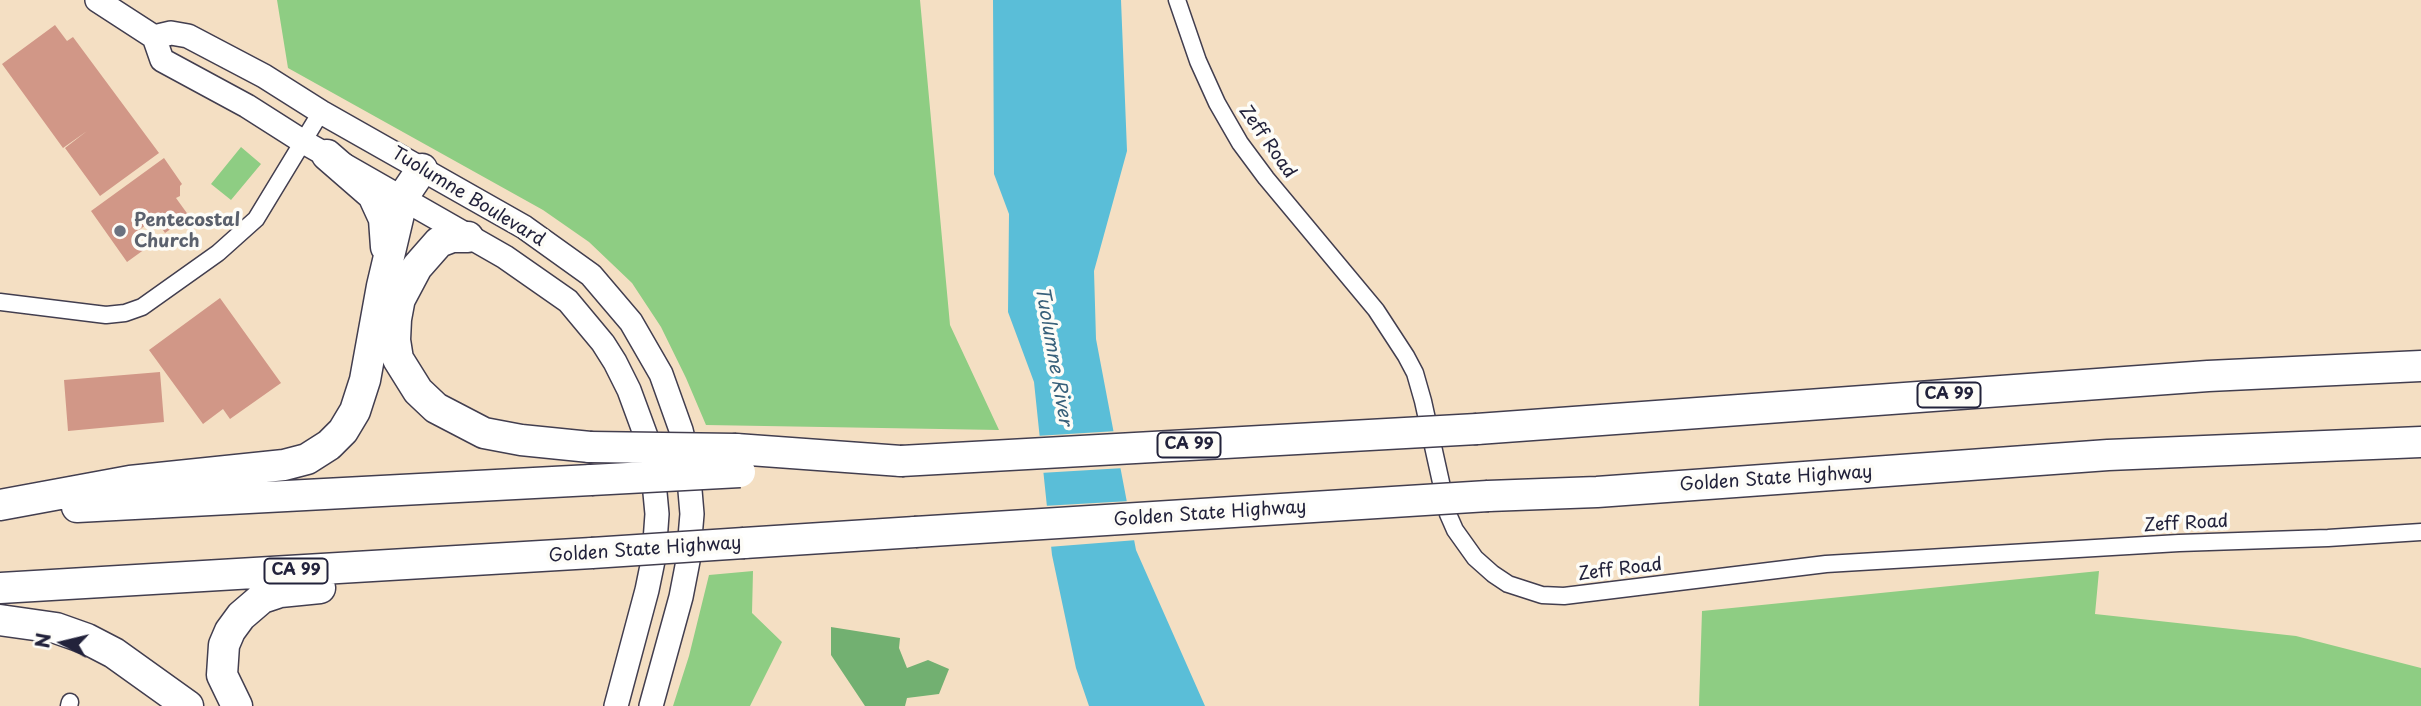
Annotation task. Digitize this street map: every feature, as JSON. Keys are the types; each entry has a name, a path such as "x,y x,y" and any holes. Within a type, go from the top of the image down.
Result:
{"highway":[{"path":"315,148 373,195 384,219 398,359 418,391 436,408 484,433 521,440 738,461"},
{"path":"0,505 130,481 284,465 306,459 329,445 355,411 391,293 411,202 422,169"},
{"path":"391,293 439,242 452,237 468,237"},
{"name":"CA 99","path":"738,461 901,461 1477,429 2208,376 2421,366"},
{"name":"Golden State Highway","path":"0,588 1488,496 1597,492 2108,455 2421,442"},
{"path":"0,511 591,480 738,461"},
{"path":"237,706 222,675 224,645 241,616 262,598 280,592 380,582 592,553"},
{"path":"0,620 56,628 87,639 114,653 188,706"}],"main road":[{"name":"Tuolumne Boulevard","path":"97,0 154,37 162,60 247,106 505,257 568,301 603,343 637,409 647,439 657,514 654,556 647,590 615,706"},
{"name":"Tuolumne Boulevard","path":"154,37 172,33 188,36 264,76 321,112 524,227 591,275 631,322 660,374 681,430 687,455 692,514 688,561 681,597 651,706"}],"street":[{"name":"Zeff Road","path":"1177,0 1198,61 1217,103 1240,143 1376,310 1415,373 1436,455 1442,494 1455,530 1475,558 1493,574 1524,590 1542,595 1564,596 1826,564 2421,532"},
{"path":"0,302 106,314 125,313 142,307 218,253 256,219 315,148 321,112"}],"green space":[{"path":"277,0 920,0 950,325 999,430 706,425 661,327 632,283 589,242 543,210 288,68"},
{"path":"241,147 261,164 231,200 211,184"},
{"path":"753,571 752,613 782,642 750,706 673,706 689,656 709,575"},
{"path":"2099,571 2095,614 2296,636 2421,668 2421,706 1699,706 1702,611"},
{"path":"831,627 900,638 899,648 907,668 928,660 949,669 939,694 907,698 905,706 865,706 831,655"}],"water":[{"name":"Tuolumne River","path":"993,0 1121,0 1127,151 1094,271 1096,339 1136,550 1205,706 1089,706 1076,668 1052,555 1034,382 1008,312 1009,214 994,174"}],"pier":[{"path":"1117,431 1124,468 1040,473 1036,436"},
{"path":"1130,501 1137,540 1048,547 1043,506"}],"building":[{"path":"55,25 67,41 73,37 159,153 100,196 65,148 87,131 63,148 2,64"},
{"path":"164,158 182,184 180,196 176,198 189,216 165,233 155,218 134,234 145,249 127,262 91,211"},
{"path":"220,298 281,383 230,419 223,409 203,424 149,350"},
{"path":"160,372 164,422 68,431 64,380"}],"place":[{"name":"Pentecostal Church","path":"120,231"}]}
